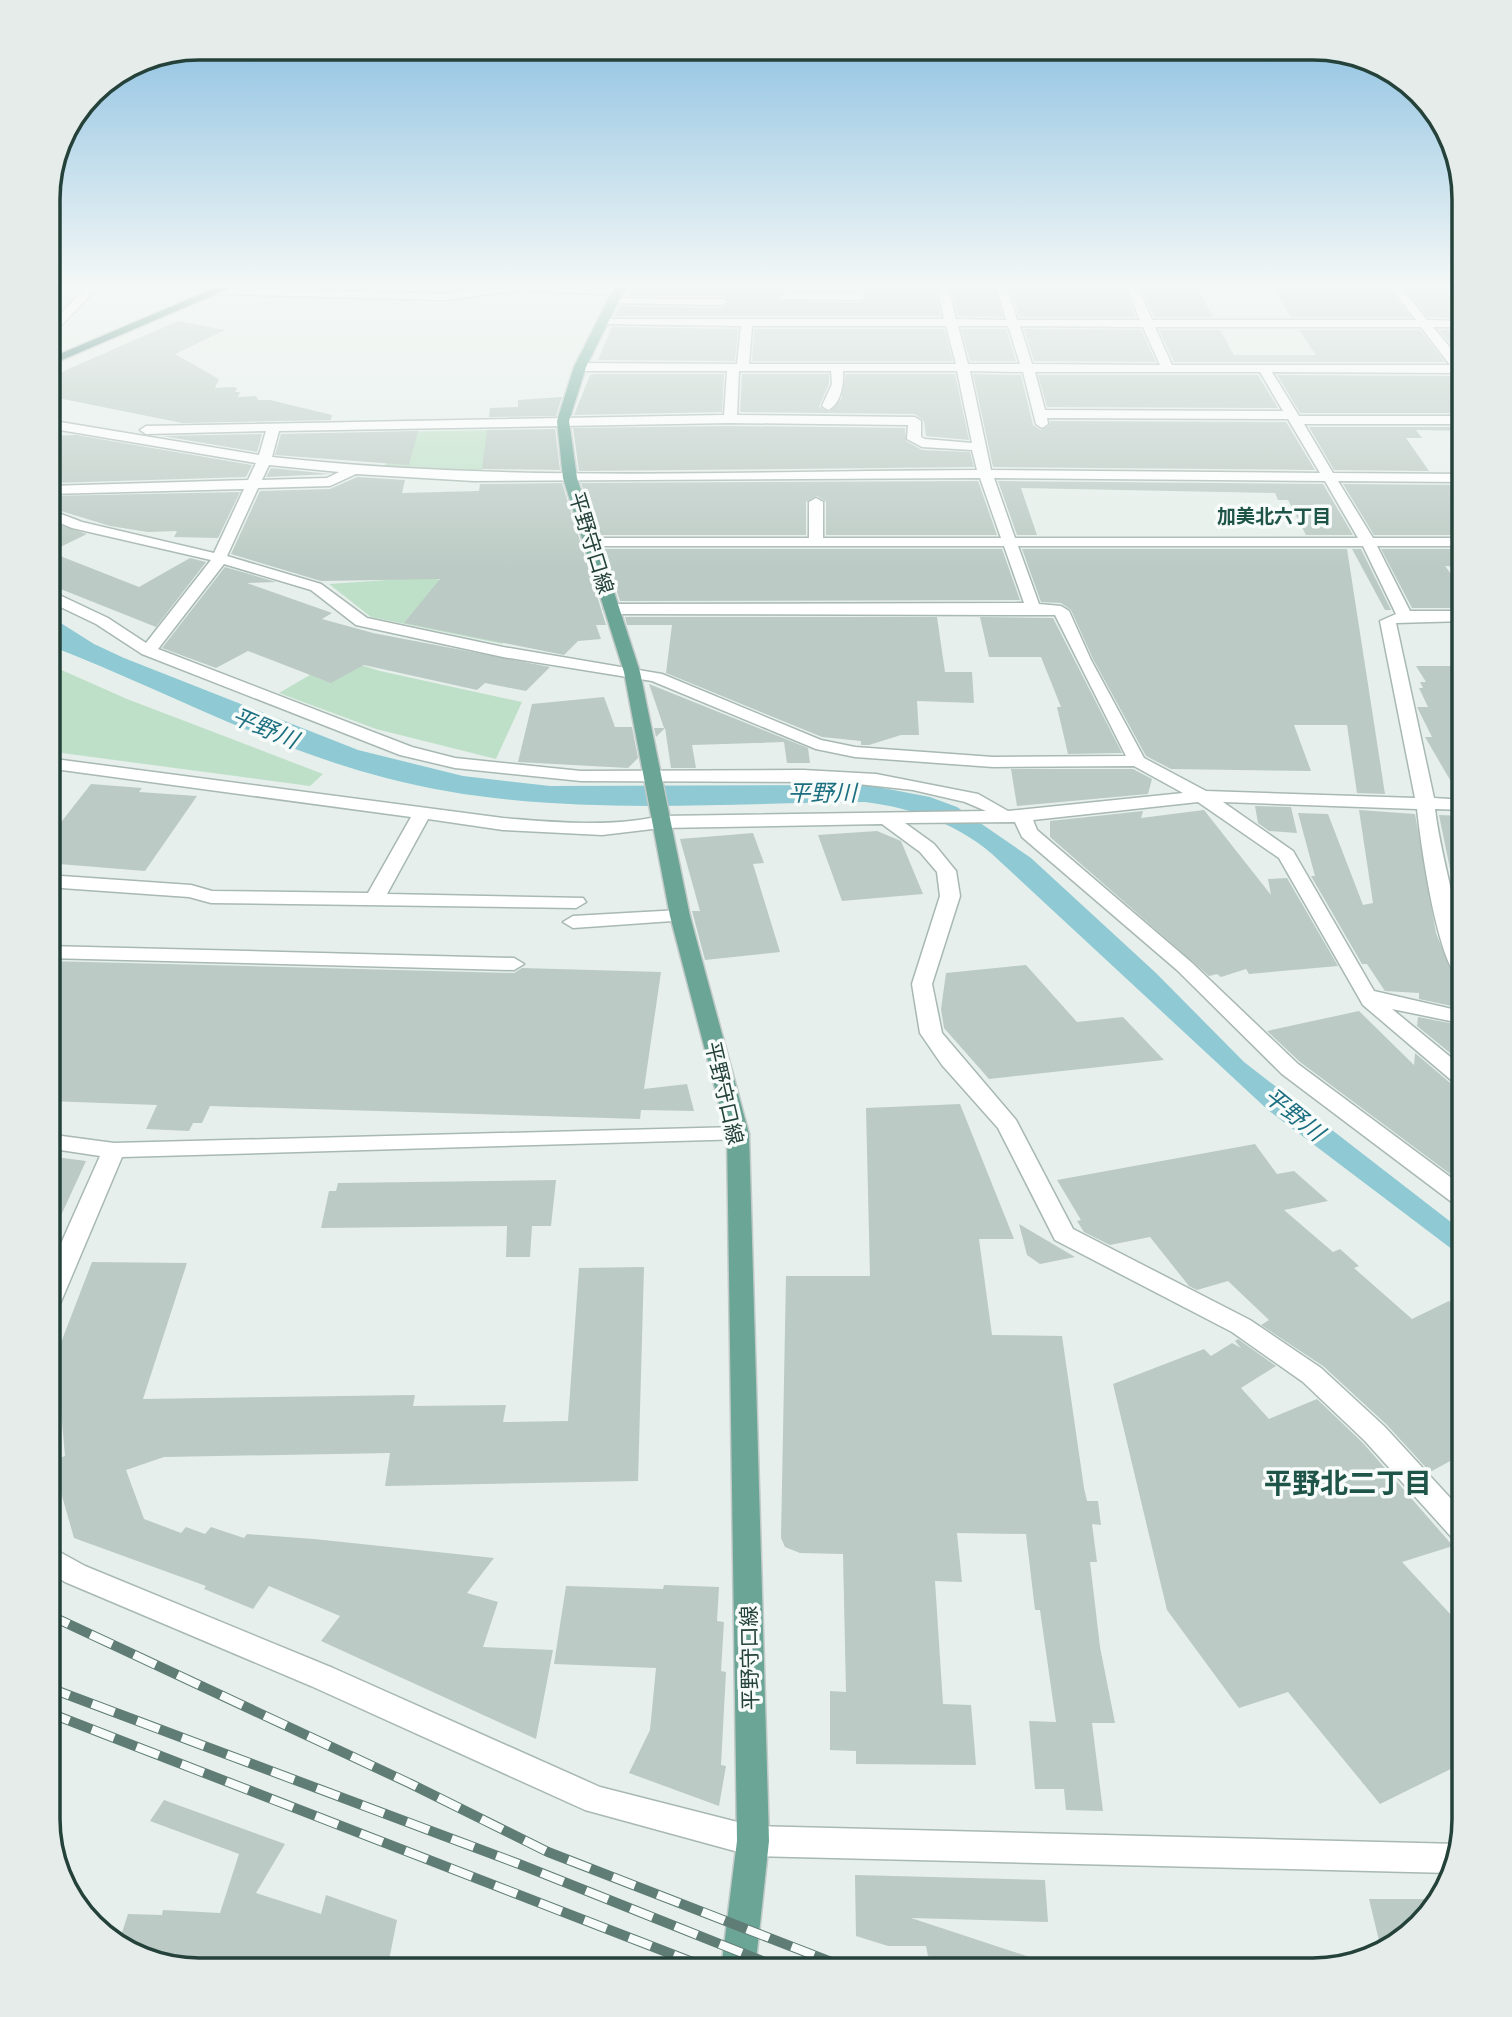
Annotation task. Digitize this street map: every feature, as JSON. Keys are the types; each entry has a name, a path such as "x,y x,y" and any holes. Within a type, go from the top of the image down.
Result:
{"main road":[{"name":"平野守口線","path":"575,382 563,422 570,478 632,672 680,916 738,1134 753,1841 739,1958"}],"street":[{"path":"730,419 736,382"},
{"path":"828,406 838,382"},
{"path":"965,382 987,474 1033,608"},
{"path":"1031,382 1041,419 1452,420"},
{"path":"1272,382 1368,542 1405,616"},
{"path":"95,431 730,419 915,421 914,439 922,443 979,447"},
{"path":"60,426 264,460 354,470 474,477 987,474 1452,478"},
{"path":"148,651 214,569 250,485 264,460 274,427"},
{"path":"60,489 330,482 354,470"},
{"path":"816,502 816,540"},
{"path":"60,518 77,525 219,558 316,587 362,622 503,652 632,672 680,685 816,744 855,752 993,762 1137,761 1202,796 1286,855 1365,994 1380,1010 1452,1069"},
{"path":"590,542 816,540 924,535 1011,542 1452,542"},
{"path":"60,601 102,621 148,651 355,733 455,763 582,776 867,776 912,782 971,798 995,808 1029,833 1184,966 1290,1069 1452,1190"},
{"path":"612,609 1033,608 1061,611 1083,660 1137,761"},
{"path":"1452,616 1405,616 1388,621 1424,805 1432,866 1452,944"},
{"path":"60,767 422,814 566,828 637,829 660,817 895,821 1007,816 1202,796 1452,805"},
{"path":"374,899 422,814"},
{"path":"895,821 927,848 946,871 950,896 922,984 931,1032 950,1060 1009,1125 1064,1234 1241,1326 1312,1375 1376,1434 1452,1519"},
{"path":"60,882 191,891 211,897 374,899 680,916"},
{"path":"60,952 514,964"},
{"path":"1365,994 1452,1015"},
{"path":"60,1143 114,1150 738,1134"},
{"path":"60,1274 114,1150"},
{"path":"60,1564 75,1574 322,1676 596,1800 753,1841 1447,1858"}],"green space":[{"path":"488,430 482,471 385,466 394,432"},
{"path":"432,577 498,605 503,644 371,617 329,584"},
{"path":"339,658 380,671 522,702 496,759 376,729 279,693"},
{"path":"60,669 127,699 323,774 310,786 60,753"}],"water":[{"name":"平野川","path":"60,623 94,644 124,658 358,750 463,776 550,786 867,785 930,797 957,807 1031,858 1156,973 1244,1062 1452,1223 1452,1249 1268,1110 992,854 964,834 933,819 900,808 865,802 624,806 504,799 445,791 386,778 300,751 60,650"}],"building":[{"path":"60,382 218,382 215,388 237,388 235,392 240,392 238,397 256,396 258,400 270,400 332,415 331,420 182,423 60,398"},
{"path":"587,382 724,382 722,412 574,415"},
{"path":"742,382 829,382 819,407 829,412 841,399 844,382 957,382 969,440 926,436 924,421 915,414 740,412"},
{"path":"975,382 1023,382 1033,425 1041,430 1049,426 1050,421 1286,422 1315,470 993,467"},
{"path":"1040,382 1262,382 1278,408 1047,407"},
{"path":"1281,382 1452,382 1452,413 1300,413"},
{"path":"562,397 556,416 489,417 490,408 518,407 518,400"},
{"path":"1309,427 1452,427 1452,431 1416,430 1422,438 1406,438 1429,471 1334,470"},
{"path":"573,428 905,428 906,441 922,450 970,452 974,467 579,471"},
{"path":"555,429 560,470 482,469 487,430"},
{"path":"418,431 409,465 275,455 281,434"},
{"path":"262,434 257,452 162,436"},
{"path":"76,435 252,465 246,477 60,483 60,436"},
{"path":"271,468 330,474 266,477"},
{"path":"357,477 405,480 402,493 479,491 480,484 562,483 606,625 596,625 601,639 578,641 564,655 404,623 440,579 321,581 231,554 260,491 330,489"},
{"path":"978,481 997,535 826,535 826,502 817,496 806,502 806,535 598,535 581,483"},
{"path":"998,481 1323,484 1353,535 1306,535 1288,500 1278,500 1275,493 1021,488 1037,535 1017,535"},
{"path":"1343,484 1452,485 1452,535 1374,535"},
{"path":"240,492 218,538 174,537 177,531 148,532 110,526 60,511 60,496"},
{"path":"60,525 87,534 60,547"},
{"path":"603,549 1002,549 1020,600 620,601"},
{"path":"1022,549 1347,549 1385,794 1357,793 1347,725 1294,725 1311,771 1171,769 1146,756 1093,659 1071,610 1061,603 1041,602"},
{"path":"1352,549 1361,549 1391,610 1385,610"},
{"path":"1381,549 1452,549 1452,566 1445,566 1452,575 1452,608 1412,608"},
{"path":"60,556 139,587 190,558 206,562 156,627 60,589"},
{"path":"225,567 276,582 247,583 332,613 322,619 373,633 550,667 526,691 485,683 477,690 364,665 331,683 248,651 216,668 162,648"},
{"path":"625,617 937,617 945,672 972,672 974,703 917,701 919,735 901,735 869,745 861,745 861,741 822,737 666,673 672,625 627,625"},
{"path":"980,617 1053,618 1122,753 1068,754 1057,707 1061,707 1041,657 989,657"},
{"path":"1416,666 1452,666 1452,783 1425,737 1432,737 1417,707 1428,707 1419,688 1423,688 1420,682 1426,682"},
{"path":"649,684 808,748 810,763 787,763 784,742 692,745 696,768 671,768 665,728 656,737 654,728 664,728"},
{"path":"604,697 615,727 632,727 638,758 628,768 518,762 532,704"},
{"path":"1011,769 1133,769 1152,779 1148,794 1017,806"},
{"path":"91,784 142,788 139,792 197,796 145,871 60,864 60,823"},
{"path":"1255,806 1291,807 1297,833 1269,831 1258,823"},
{"path":"1204,810 1271,895 1268,879 1287,878 1338,966 1249,974 1246,969 1221,977 1217,974 1209,976 1050,837 1050,821 1143,811 1141,818"},
{"path":"1359,810 1415,814 1436,933 1452,973 1452,1006 1419,999 1419,993 1385,991 1367,964 1362,964 1311,876 1315,876 1298,813 1328,814 1363,905 1373,903"},
{"path":"1439,815 1452,816 1452,879"},
{"path":"877,831 901,841 923,894 842,901 818,835"},
{"path":"753,833 764,863 753,864 780,952 705,960 692,911 700,911 680,839"},
{"path":"60,961 514,973 522,968 661,972 644,1089 687,1084 694,1111 641,1110 640,1119 210,1106 202,1123 193,1123 189,1131 146,1129 157,1105 60,1101"},
{"path":"1026,965 1077,1022 1123,1017 1164,1060 989,1079 944,1028 941,1009 946,973"},
{"path":"1359,1011 1414,1065 1415,1053 1452,1084 1452,1175 1300,1062 1267,1031"},
{"path":"1418,1017 1452,1024 1452,1054 1417,1026"},
{"path":"960,1104 1014,1239 979,1239 992,1335 1062,1336 1084,1488 1087,1501 1098,1501 1101,1525 1092,1524 1097,1562 1090,1562 1100,1647 1115,1723 1092,1723 1103,1811 1066,1810 1064,1789 1035,1789 1029,1721 1056,1722 1040,1610 1035,1610 1026,1534 957,1533 962,1582 935,1581 943,1704 971,1705 976,1765 856,1764 856,1751 830,1750 830,1691 846,1692 843,1554 800,1553 785,1547 781,1538 786,1276 870,1276 866,1108"},
{"path":"1255,1144 1277,1174 1294,1171 1328,1201 1284,1210 1333,1252 1340,1249 1359,1266 1354,1268 1412,1319 1449,1301 1452,1303 1452,1460 1430,1472 1387,1425 1323,1366 1261,1325 1269,1320 1228,1281 1197,1290 1189,1286 1150,1237 1110,1245 1084,1232 1077,1221 1081,1220 1057,1180"},
{"path":"60,1158 86,1161 60,1218"},
{"path":"556,1180 551,1226 532,1226 530,1257 506,1257 507,1226 321,1228 329,1191 336,1191 338,1183"},
{"path":"1019,1224 1075,1257 1040,1264 1027,1255"},
{"path":"92,1262 187,1263 143,1399 415,1395 413,1406 506,1405 503,1422 568,1421 579,1268 644,1267 638,1481 385,1486 390,1453 164,1457 126,1470 144,1519 181,1533 186,1527 205,1534 211,1527 244,1538 247,1534 314,1539 494,1558 467,1593 498,1602 483,1647 553,1650 536,1739 321,1641 340,1616 269,1586 253,1609 204,1589 206,1586 74,1538 60,1489 60,1458 65,1456 60,1400 60,1345"},
{"path":"1238,1339 1276,1366 1241,1388 1269,1419 1317,1399 1363,1443 1452,1545 1402,1562 1452,1616 1452,1768 1380,1804 1288,1692 1239,1708 1167,1610 1113,1384 1204,1349 1211,1356 1232,1343 1241,1348 1235,1341"},
{"path":"664,1585 719,1587 717,1621 724,1622 721,1671 726,1672 721,1765 726,1766 719,1806 629,1773 650,1730 656,1668 554,1664 566,1586 663,1589"},
{"path":"164,1800 285,1844 256,1893 321,1914 326,1895 397,1920 389,1958 199,1958 163,1953 121,1934 128,1914 162,1915 163,1910 220,1913 239,1854 150,1821"},
{"path":"855,1875 1045,1880 1048,1922 911,1918 1033,1958 934,1958 928,1956 926,1946 888,1946 856,1936"},
{"path":"1369,1899 1427,1899 1405,1923 1379,1941"}],"railway":[{"path":"60,1620 411,1784 548,1852 821,1958"},
{"path":"60,1692 519,1864 755,1958"},
{"path":"60,1717 682,1958"}],"district":[{"name":"加美北六丁目","path":"1274,516"},
{"name":"平野北二丁目","path":"1348,1483"}]}
